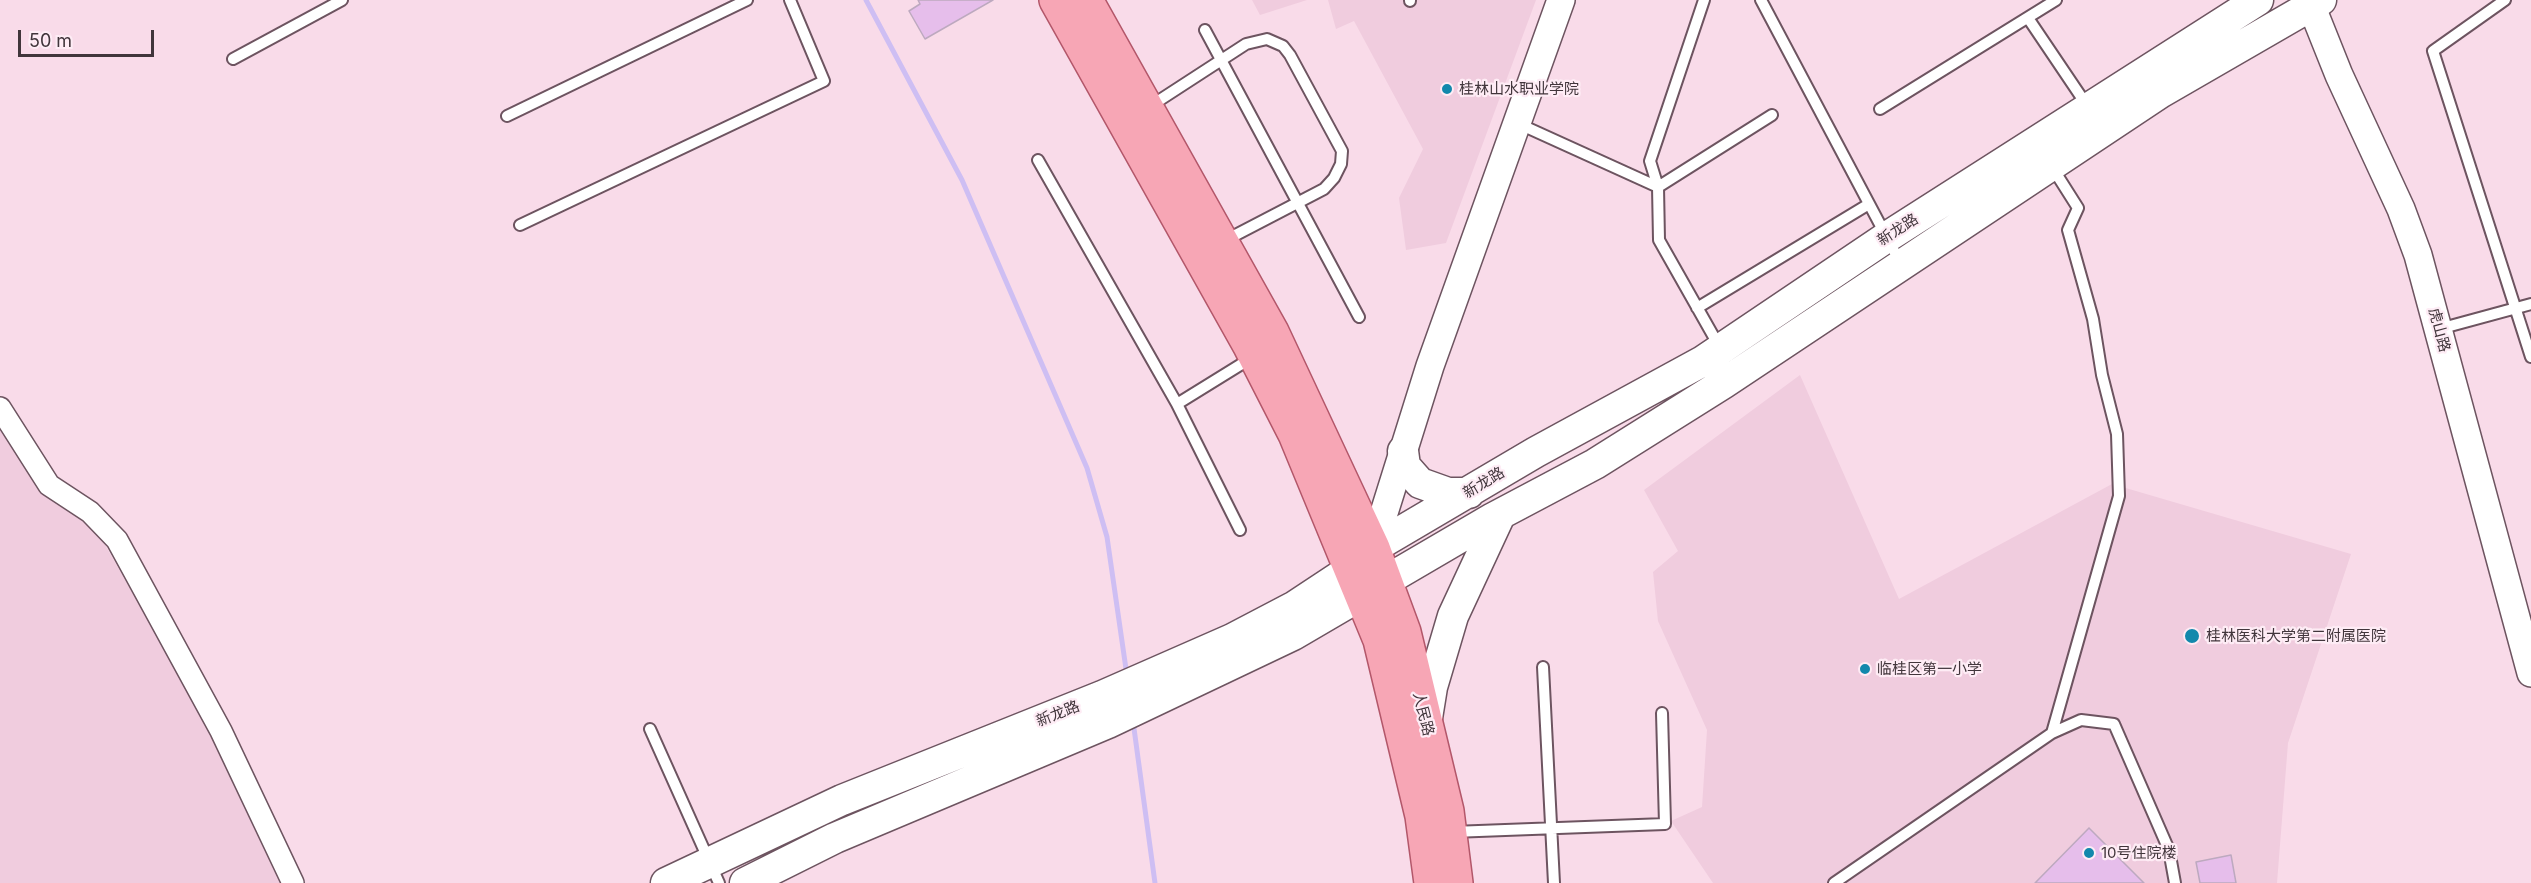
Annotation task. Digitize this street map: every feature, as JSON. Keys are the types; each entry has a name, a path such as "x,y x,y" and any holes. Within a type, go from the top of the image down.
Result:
{"main road":[{"path":"1056,0 1256,355 1294,434 1367,574"},
{"path":"1086,0 1272,332 1367,574"},
{"name":"新龙路","path":"745,883 1105,709 1201,666 1295,606 1500,515 1594,464 1887,237 2258,0"},
{"name":"新龙路","path":"1367,574 1469,493 1728,362 1902,265 2160,93 2314,2"},
{"path":"1403,451 1405,465 1420,483 1448,493 1469,493"},
{"path":"1426,724 1432,687 1453,616 1487,537 1500,515"},
{"name":"人民路","path":"1367,574 1404,632 1426,724 1437,833 1431,883"},
{"name":"人民路","path":"1367,574 1380,640 1437,833 1456,883"},
{"name":"新龙路","path":"666,883 714,873 842,800 1105,709"}],"street":[{"path":"1367,574 1430,366 1561,0"},
{"name":"虎山路","path":"2314,2 2339,75 2401,209 2418,255 2526,638 2531,673"},
{"path":"0,408 49,485 90,512 117,540 221,731 293,883"}],"lane":[{"path":"233,59 342,0"},
{"path":"507,116 747,0"},
{"path":"520,225 824,81 790,0"},
{"path":"1704,0 1650,161 1658,187 1659,240 1728,362"},
{"path":"1761,0 1902,265"},
{"path":"1880,109 2056,0"},
{"path":"2505,0 2433,51 2517,307 2531,357"},
{"path":"2028,18 2088,107"},
{"path":"1205,30 1359,317"},
{"path":"1147,108 1246,44 1267,39 1283,46 1336,140 1342,158 1334,178 1324,189 1222,243"},
{"path":"1658,187 1772,115"},
{"path":"1516,123 1658,187"},
{"path":"1038,160 1177,404 1240,530"},
{"path":"2051,165 2078,208 2068,230 2093,319 2102,375 2117,434 2119,496 2052,733"},
{"path":"1697,309 1869,204"},
{"path":"2439,329 2531,304"},
{"path":"1177,404 1256,355"},
{"path":"1543,667 1554,883"},
{"path":"1437,833 1665,824 1662,713"},
{"path":"1834,883 2052,733 2081,720 2114,724 2169,850 2175,883"},
{"path":"650,729 714,873"}],"shaded area":[{"path":"1252,0 1307,0 1260,15"},
{"name":"桂林山水职业学院","path":"1328,0 1536,0 1446,243 1406,250 1399,198 1423,149 1354,21 1336,29"},
{"path":"1800,375 1899,599 2112,484 2351,554 2288,743 2277,883 1713,883 1671,821 1702,807 1707,730 1658,621 1653,572 1678,551 1644,490"},
{"path":"0,426 28,473 100,536 194,701 280,883 0,883"}],"building":[{"path":"918,0 993,0 925,39 909,11 920,4"},
{"name":"10号住院楼","path":"2089,828 2144,883 2035,883"},
{"path":"2231,855 2236,883 2200,883 2196,862"}],"waterway":[{"path":"866,0 962,180 1087,468 1107,537 1127,676"},
{"path":"1133,721 1155,883"}],"place":[{"name":"桂林山水职业学院","path":"1447,89"},
{"name":"桂林医科大学第二附属医院","path":"2192,636"},
{"name":"临桂区第一小学","path":"1865,669"},
{"name":"10号住院楼","path":"2089,853"}]}
